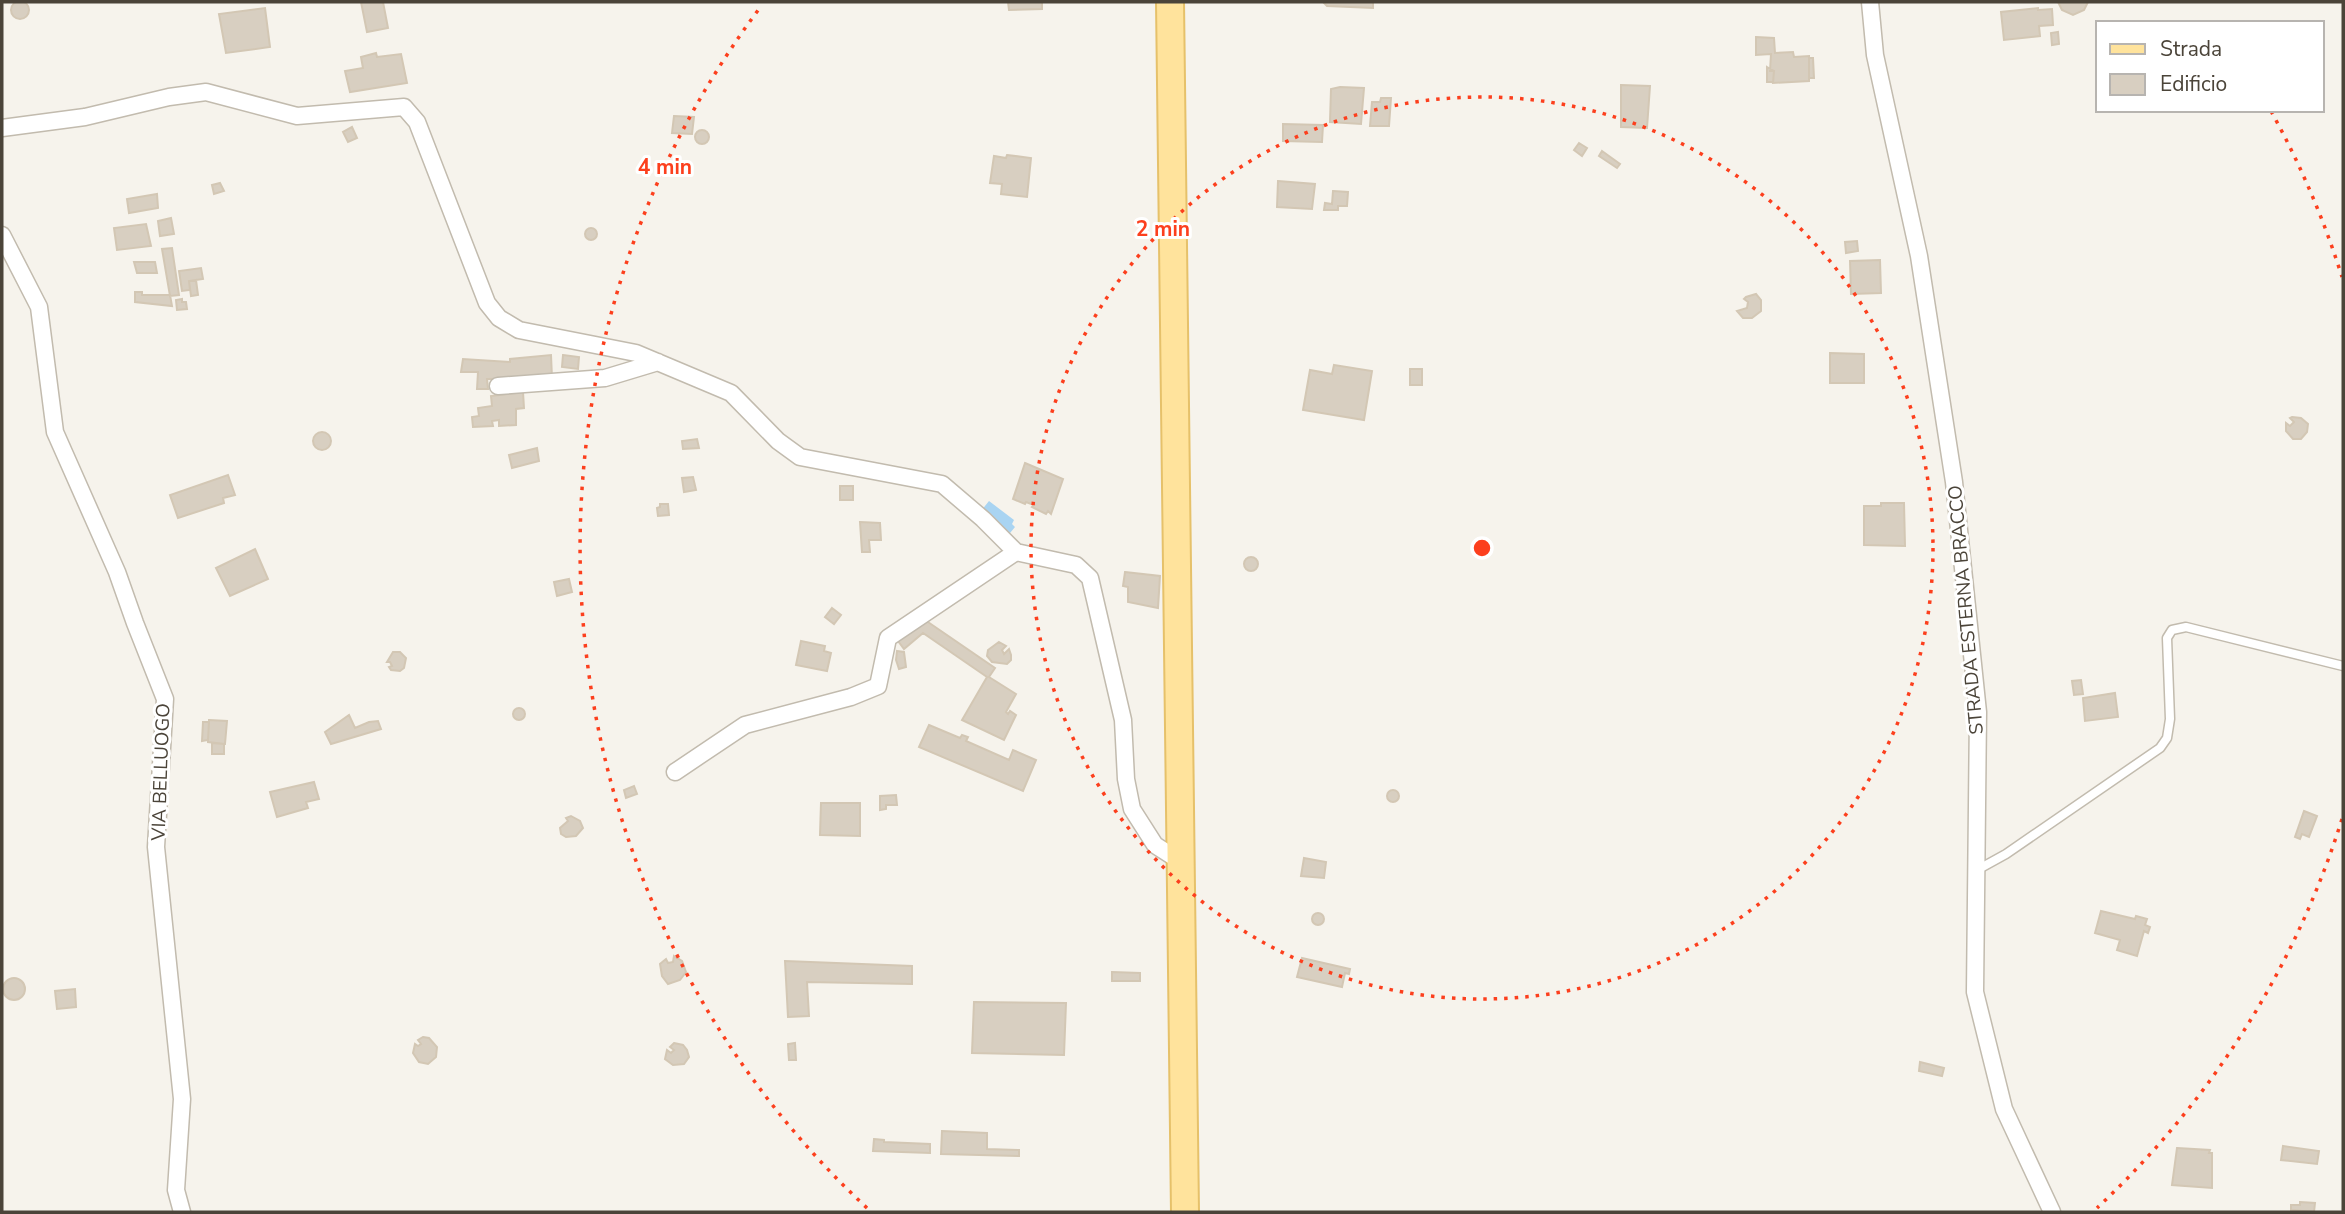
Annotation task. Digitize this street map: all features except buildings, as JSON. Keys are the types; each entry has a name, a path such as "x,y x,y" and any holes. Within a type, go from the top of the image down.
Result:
{"main road":[{"path":"1170,2 1185,1212"}],"street":[{"name":"STRADA ESTERNA BRACCO","path":"1870,2 1875,55 1919,256 1954,482 1978,712 1975,992 2004,1109 2052,1212"},
{"path":"2,128 85,117 169,97 206,92 297,116 404,107 417,122 487,303 499,318 519,330 636,353 732,393 778,441 800,457 942,484 1016,552 1076,565 1090,578 1123,720 1126,779 1132,809 1155,845 1180,861"},
{"name":"VIA BELLUOGO","path":"2,235 38,307 55,432 117,572 165,698 156,847 183,1099 176,1189 182,1212"},
{"path":"498,386 605,378 657,362"},
{"path":"675,772 745,725 851,697 878,686 888,638 1016,552"}],"lane":[{"path":"1977,870 2006,855 2160,748 2167,738 2170,719 2166,638 2172,630 2186,627 2343,666"}],"water":[{"path":"989,501 1014,520 1012,524 1015,527 1010,533 981,511"}]}
